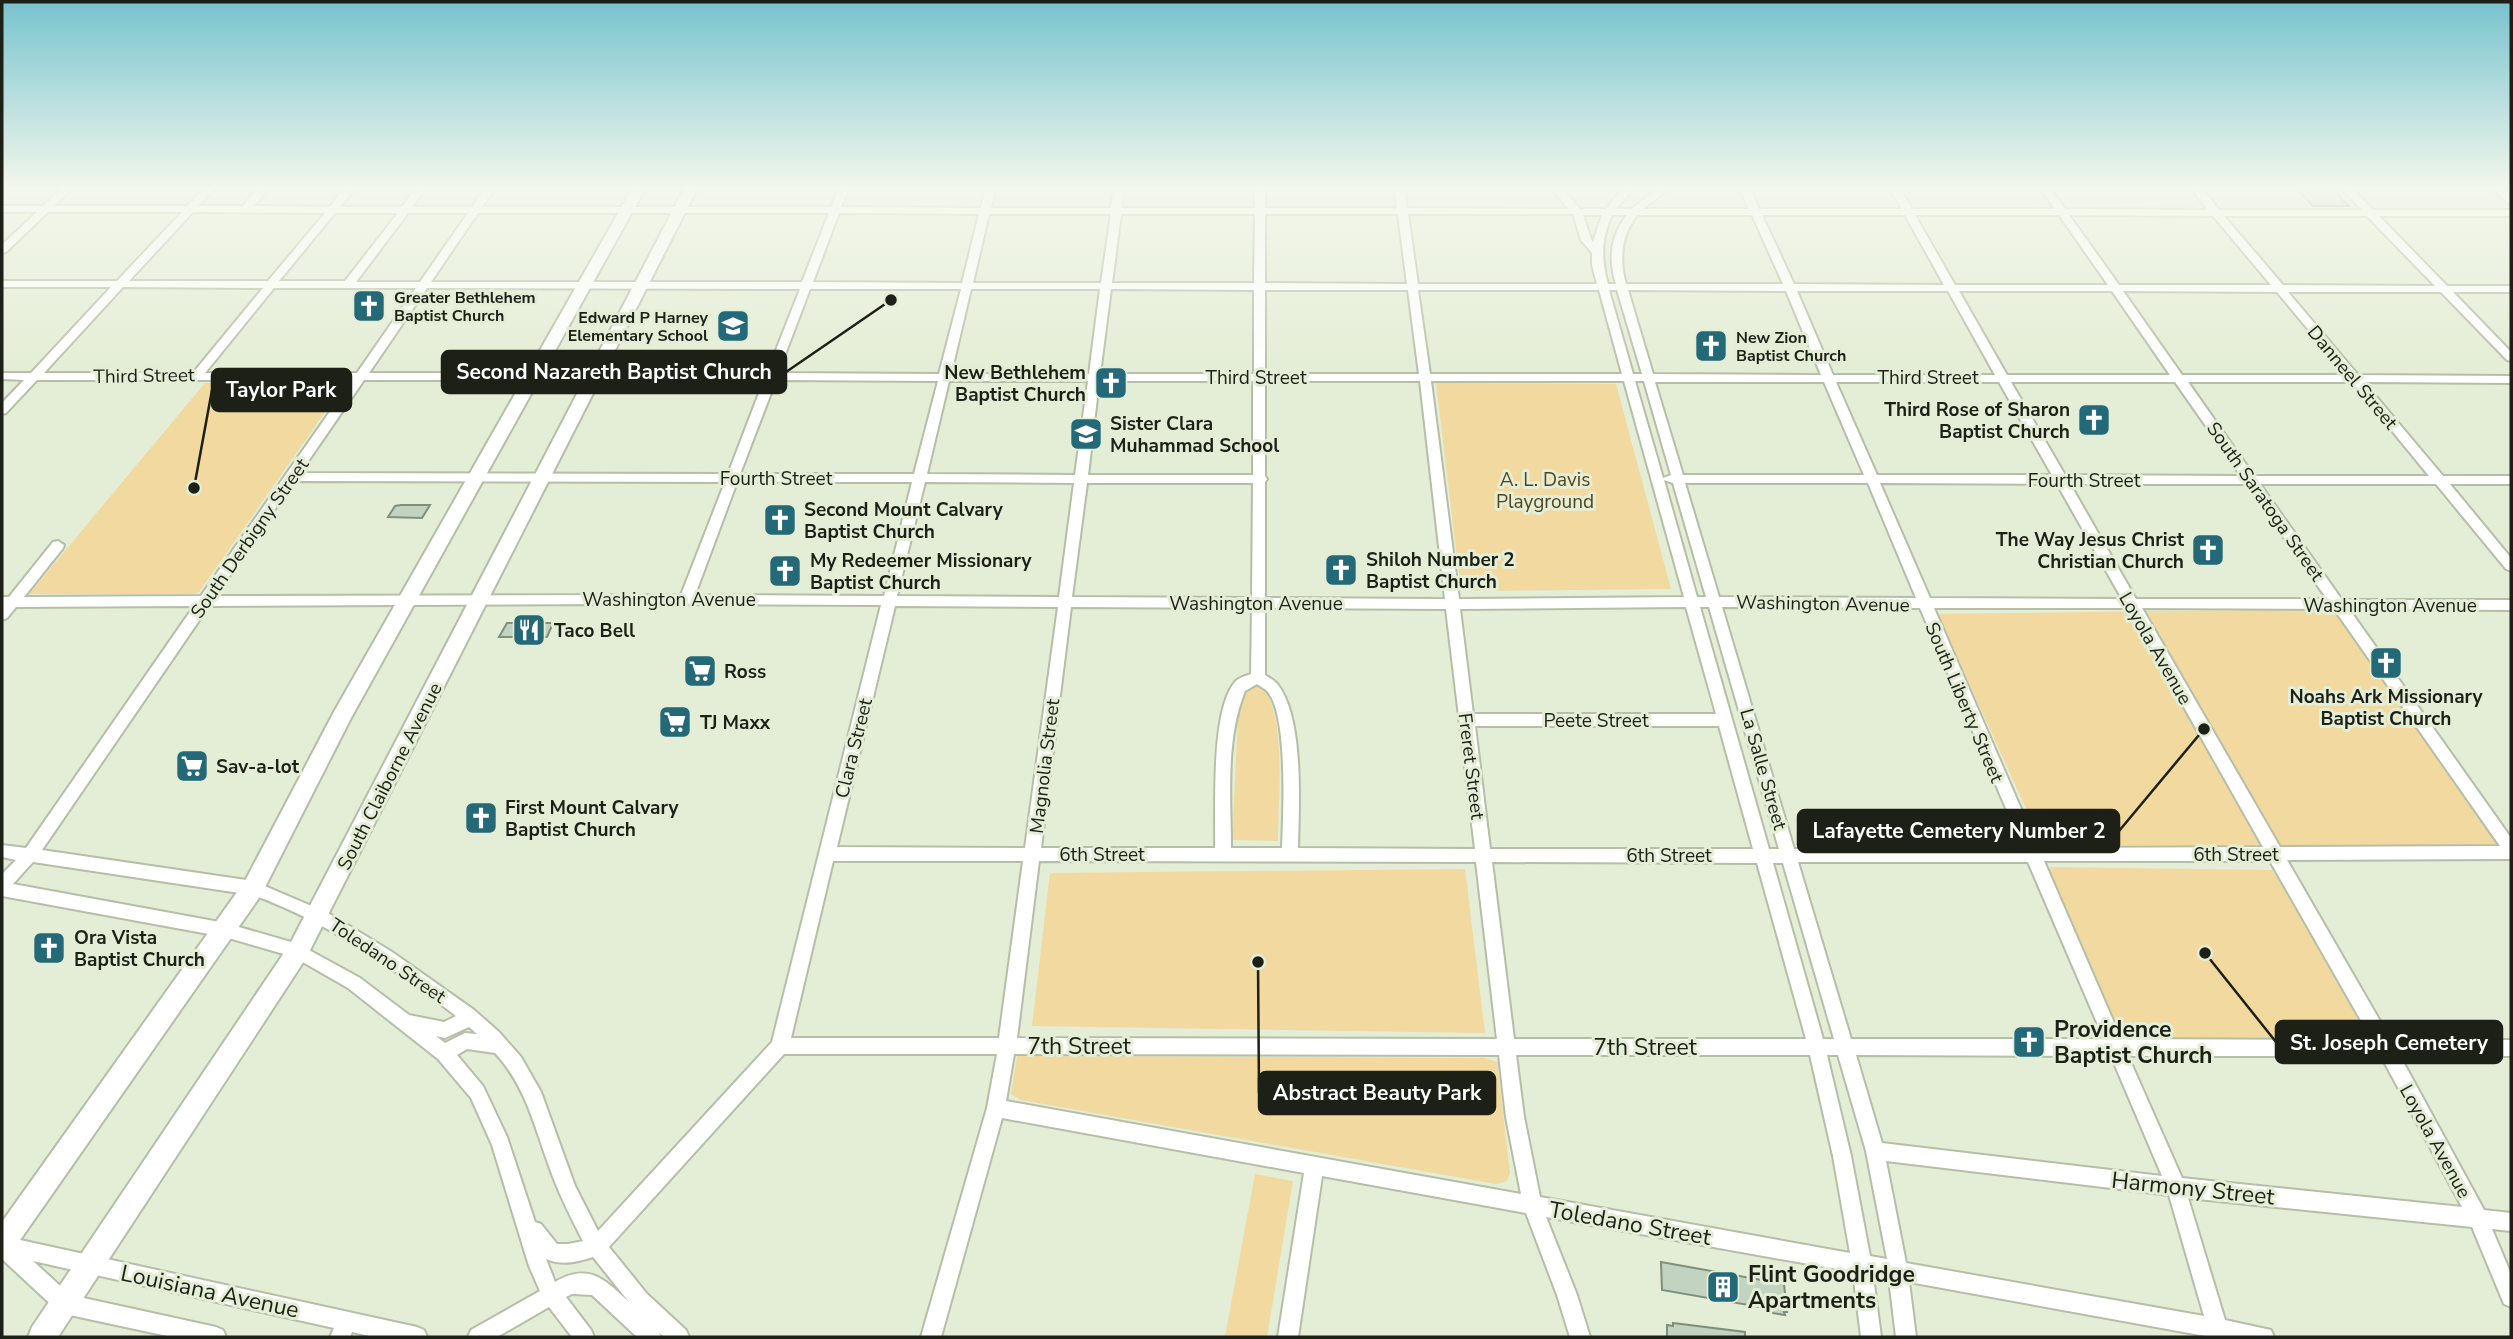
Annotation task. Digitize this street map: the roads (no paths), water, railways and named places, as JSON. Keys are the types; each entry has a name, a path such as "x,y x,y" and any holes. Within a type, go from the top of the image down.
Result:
{"main road":[{"path":"2,1245 253,888 329,739 606,249"},
{"name":"South Claiborne Avenue","path":"42,1337 298,951 661,249"}],"street":[{"path":"2,410 153,249"},
{"path":"197,375 300,249"},
{"path":"348,285 375,249"},
{"name":"South Derbigny Street","path":"2,887 29,856 449,249"},
{"path":"686,600 819,249"},
{"name":"Clara Street","path":"597,1246 780,1046 975,249"},
{"name":"Magnolia Street","path":"931,1337 996,1108 1007,1046 1111,249"},
{"path":"1258,678 1261,479 1259,249"},
{"name":"Freret Street","path":"1408,249 1523,1166 1533,1207 1580,1337"},
{"name":"La Salle Street","path":"1616,249 1621,288 1875,1151 1898,1269 1906,1337"},
{"name":"South Liberty Street","path":"1772,249 2176,1187 2219,1333"},
{"name":"Loyola Avenue","path":"1929,249 2059,481 2386,1048 2478,1218 2511,1297"},
{"name":"South Saratoga Street","path":"2088,249 2511,851"},
{"name":"Danneel Street","path":"2247,249 2511,566"},
{"path":"2406,249 2511,358"},
{"name":"La Salle Street","path":"1597,252 1602,288 1817,1048 1843,1151 1863,1264 1871,1337"},
{"path":"2,284 2511,289"},
{"name":"Third Street","path":"2,376 2511,379"},
{"name":"Fourth Street","path":"292,477 1261,479"},
{"name":"Fourth Street","path":"1656,479 2511,480"},
{"path":"2,615 7,602 58,545"},
{"name":"Washington Avenue","path":"7,602 889,599 1451,604 1714,602 2511,605"},
{"path":"1223,855 1229,721 1237,691 1249,680 1258,678 1277,689 1287,727 1290,749 1290,855"},
{"name":"Peete Street","path":"1466,720 1725,720"},
{"name":"Toledano Street","path":"2,851 253,888 318,914 392,959 470,1018 502,1046 524,1078 537,1104 568,1192 597,1246"},
{"name":"6th Street","path":"828,854 1764,856 2275,855 2511,851"},
{"name":"Toledano Street","path":"2,887 225,930 298,951 354,982 444,1053 461,1071 489,1117 501,1143 539,1266 551,1294"},
{"path":"405,1022 444,1030 470,1018"},
{"path":"444,1053 465,1041 502,1046"},
{"name":"7th Street","path":"780,1046 2511,1048"},
{"name":"Toledano Street","path":"996,1108 1533,1207 1898,1269 2219,1333 2264,1337"},
{"name":"Harmony Street","path":"1875,1151 2176,1187 2511,1222"},
{"path":"1288,1337 1314,1166"},
{"path":"521,1208 542,1245 553,1254 569,1255 597,1246 619,1278 679,1337"},
{"path":"2,1245 65,1304 216,1337"},
{"name":"Louisiana Avenue","path":"2,1245 344,1329 417,1337"},
{"path":"478,1337 570,1284 596,1285 651,1337"},
{"path":"551,1294 583,1337"}],"place":[{"name":"Second Nazareth Baptist Church","path":"891,300"},
{"name":"Greater Bethlehem Baptist Church","path":"369,306"},
{"name":"Edward P Harney Elementary School","path":"733,326"},
{"name":"New Zion Baptist Church","path":"1711,346"},
{"name":"New Bethlehem Baptist Church","path":"1111,383"},
{"name":"Third Rose of Sharon Baptist Church","path":"2094,420"},
{"name":"Sister Clara Muhammad School","path":"1086,434"},
{"name":"Taylor Park","path":"194,488"},
{"name":"Second Mount Calvary Baptist Church","path":"780,520"},
{"name":"The Way Jesus Christ Christian Church","path":"2208,550"},
{"name":"Shiloh Number 2 Baptist Church","path":"1341,570"},
{"name":"My Redeemer Missionary Baptist Church","path":"785,571"},
{"name":"Taco Bell","path":"529,630"},
{"name":"Noahs Ark Missionary Baptist Church","path":"2386,663"},
{"name":"Ross","path":"700,671"},
{"name":"TJ Maxx","path":"675,722"},
{"name":"Lafayette Cemetery Number 2","path":"2204,729"},
{"name":"Sav-a-lot","path":"192,766"},
{"name":"First Mount Calvary Baptist Church","path":"481,818"},
{"name":"Ora Vista Baptist Church","path":"49,948"},
{"name":"St. Joseph Cemetery","path":"2205,953"},
{"name":"Abstract Beauty Park","path":"1258,962"},
{"name":"Providence Baptist Church","path":"2029,1042"},
{"name":"Flint Goodridge Apartments","path":"1723,1287"}],"park label":[{"name":"A. L. Davis Playground","path":"1545,490"}]}
